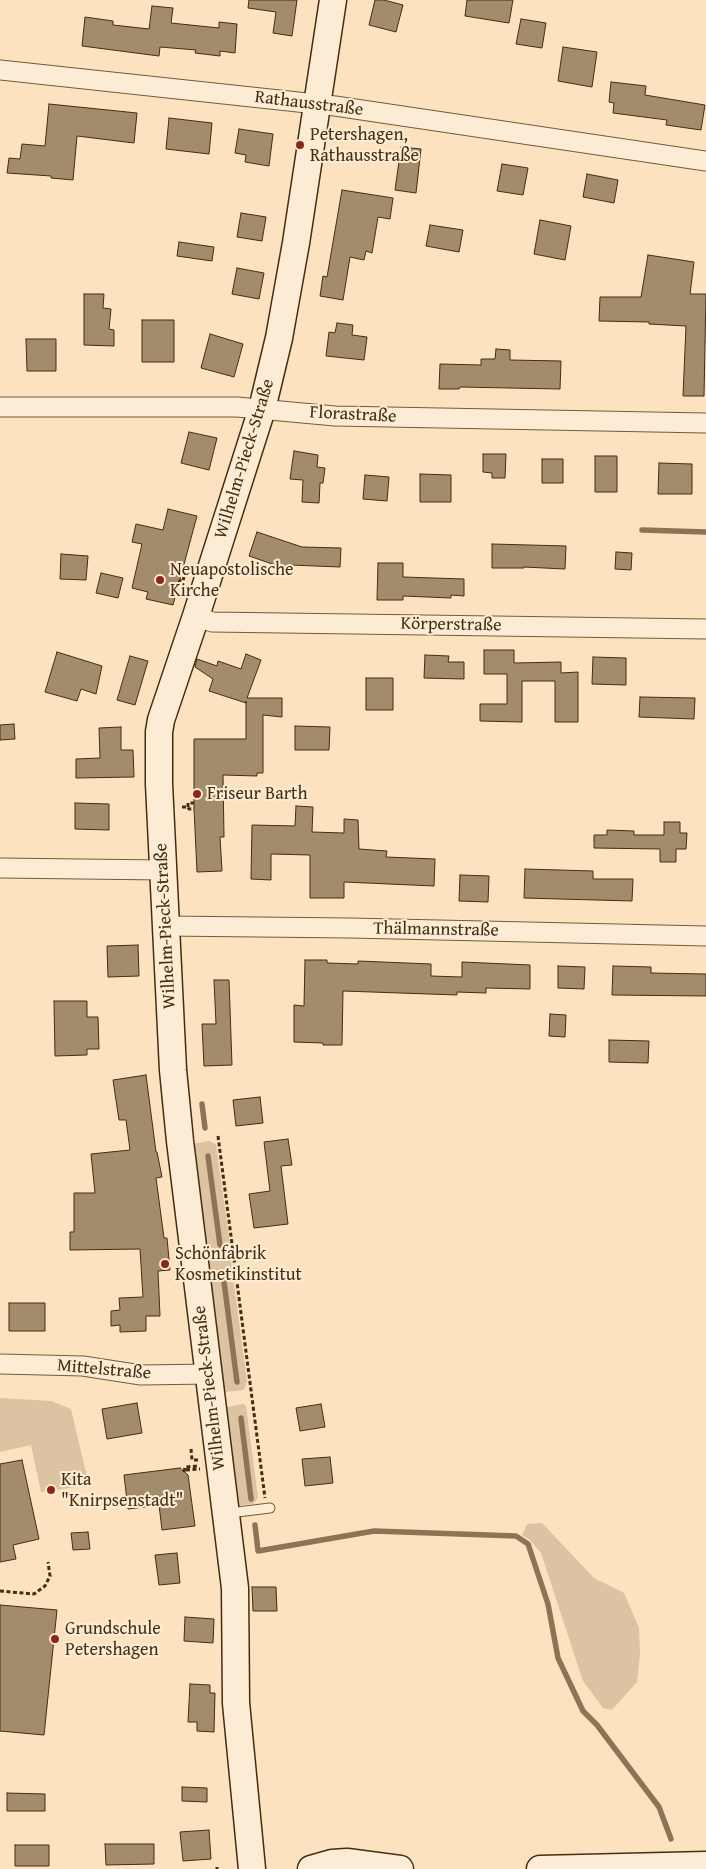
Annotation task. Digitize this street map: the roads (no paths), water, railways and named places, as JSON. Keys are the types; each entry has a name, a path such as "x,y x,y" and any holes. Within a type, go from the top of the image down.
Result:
{"street":[{"name":"Wilhelm-Pieck-Straße","path":"252,1869 236,1703 235,1588 173,1078 159,784 159,732 161,720 262,408 278,338 296,243 333,0"},
{"name":"Rathausstraße","path":"0,70 318,104 706,161"},
{"name":"Florastraße","path":"0,407 262,408 342,416 706,423"},
{"name":"Körperstraße","path":"196,616 212,622 706,629"},
{"path":"0,868 164,870"},
{"name":"Thälmannstraße","path":"166,926 706,936"},
{"name":"Mittelstraße","path":"0,1364 83,1366 141,1375 208,1374"},
{"path":"311,1869 332,1863 347,1862 400,1869"},
{"path":"540,1869 706,1865"}],"lane":[{"path":"225,1513 268,1508"}],"waterway":[{"path":"642,530 706,532"},
{"path":"202,1104 205,1128"},
{"path":"208,1156 220,1245"},
{"path":"223,1274 237,1382"},
{"path":"241,1418 251,1499"},
{"path":"255,1525 258,1551 374,1531 516,1536 528,1544 548,1604 558,1658 583,1711 597,1725 659,1807 671,1839"}],"place":[{"name":"Petershagen, Rathausstraße","path":"300,145"},
{"name":"Neuapostolische Kirche","path":"160,580"},
{"name":"Friseur Barth","path":"197,794"},
{"name":"Schönfabrik Kosmetikinstitut","path":"165,1264"},
{"name":"Kita \"Knirpsenstadt\"","path":"51,1490"},
{"name":"Grundschule Petershagen","path":"55,1639"}]}
